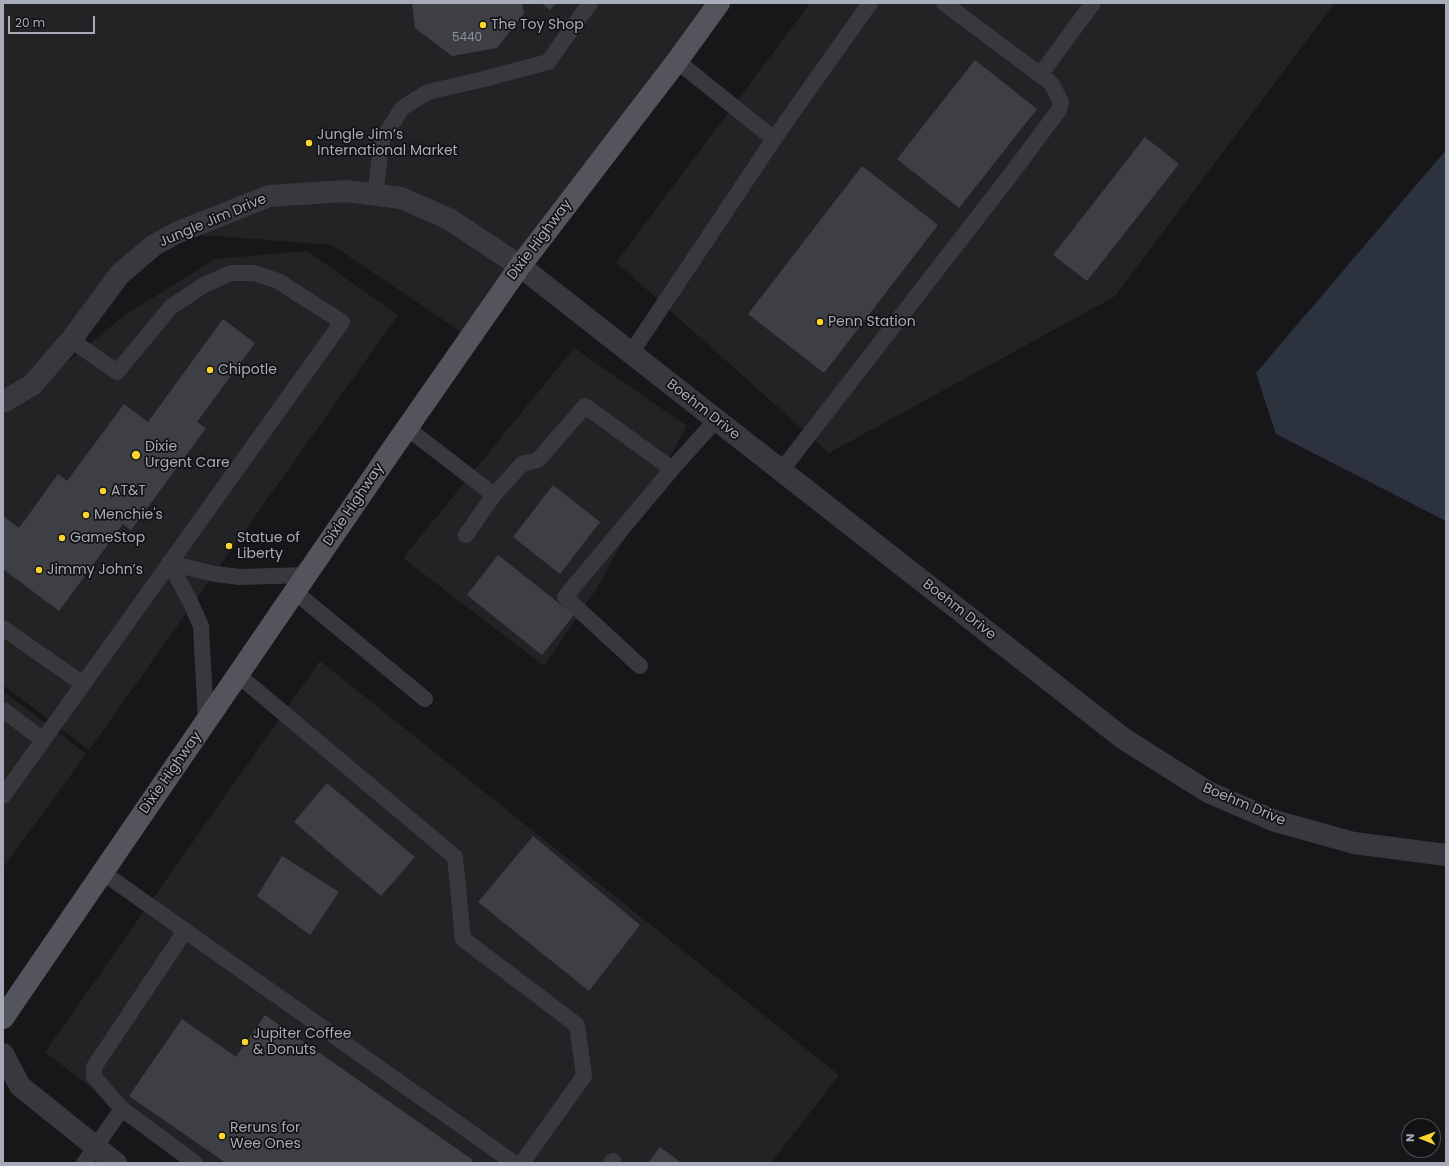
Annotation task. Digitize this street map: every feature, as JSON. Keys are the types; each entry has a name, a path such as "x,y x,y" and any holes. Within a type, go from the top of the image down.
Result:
{"main road":[{"name":"Dixie Highway","path":"3,1018 300,583 520,266 677,61 719,3"}],"street":[{"name":"Jungle Jim Drive","path":"3,402 32,384 71,340 120,274 152,246 176,233 269,196 346,191 401,198 449,219 520,266"},
{"name":"Boehm Drive","path":"520,266 1124,739 1208,792 1275,821 1354,843 1446,855"},
{"path":"3,1054 20,1086 89,1155 116,1163"}],"lane":[{"path":"375,195 382,140 402,108 428,92 548,62 590,3"},
{"path":"631,353 774,139 870,3"},
{"path":"781,470 1012,173 1059,110 1061,102 1051,83 944,3"},
{"path":"1040,75 1093,3"},
{"path":"677,61 774,139"},
{"path":"3,796 342,322 278,281 254,273 231,272 204,285 171,307 117,372 71,340"},
{"path":"466,535 494,495 522,464 538,460 585,406 672,469"},
{"path":"640,666 565,597 672,469 716,420"},
{"path":"408,428 494,495"},
{"path":"169,563 215,574 300,583 424,699"},
{"path":"169,563 189,599 201,626 206,721"},
{"path":"3,628 83,684"},
{"path":"238,675 455,857 463,939 577,1025 584,1076 522,1163"},
{"path":"3,710 43,740"},
{"path":"102,872 514,1163"},
{"path":"185,931 94,1067 94,1077 122,1109 195,1163"},
{"path":"89,1155 122,1109"}],"shaded area":[{"name":"Jungle Jim’s International Market","path":"3,3 719,3 470,338 332,245 176,233 3,402"},
{"path":"810,3 1335,3 1114,297 829,453 616,262"},
{"path":"1446,150 1446,521 1276,434 1256,373"},
{"path":"307,251 398,315 89,750 3,685 3,414 125,315 215,259"},
{"path":"574,348 687,426 597,588 544,666 403,558"},
{"path":"320,661 839,1075 771,1163 190,1163 45,1052"},
{"path":"3,691 86,754 3,868"}],"building":[{"path":"412,3 522,3 524,13 497,48 452,56 415,28"},
{"path":"541,3 556,3 550,10"},
{"path":"975,60 1037,109 959,208 897,159"},
{"path":"1145,137 1179,164 1087,281 1053,255"},
{"path":"862,166 938,225 824,373 748,314"},
{"path":"223,319 255,343 197,422 206,428 131,530 123,524 59,611 3,569 3,516 19,528 58,474 67,481 124,404 148,422"},
{"path":"553,485 600,522 560,574 513,537"},
{"path":"498,555 574,615 542,655 467,595"},
{"path":"327,783 415,857 381,896 294,822"},
{"path":"533,836 640,925 589,991 478,902"},
{"path":"282,856 339,892 310,935 257,896"},
{"path":"265,1015 473,1160 471,1163 226,1163 129,1096 182,1019 236,1057"},
{"path":"660,1147 682,1163 648,1163"}],"place":[{"name":"The Toy Shop","path":"483,25"},
{"name":"Jungle Jim’s International Market","path":"309,143"},
{"name":"Penn Station","path":"820,322"},
{"name":"Chipotle","path":"210,370"},
{"name":"Dixie Urgent Care","path":"136,455"},
{"name":"AT&T","path":"103,491"},
{"name":"Menchie's","path":"86,515"},
{"name":"GameStop","path":"62,538"},
{"name":"Statue of Liberty","path":"229,546"},
{"name":"Jimmy John’s","path":"39,570"},
{"name":"Jupiter Coffee & Donuts","path":"245,1042"},
{"name":"Reruns for Wee Ones","path":"222,1136"}]}
